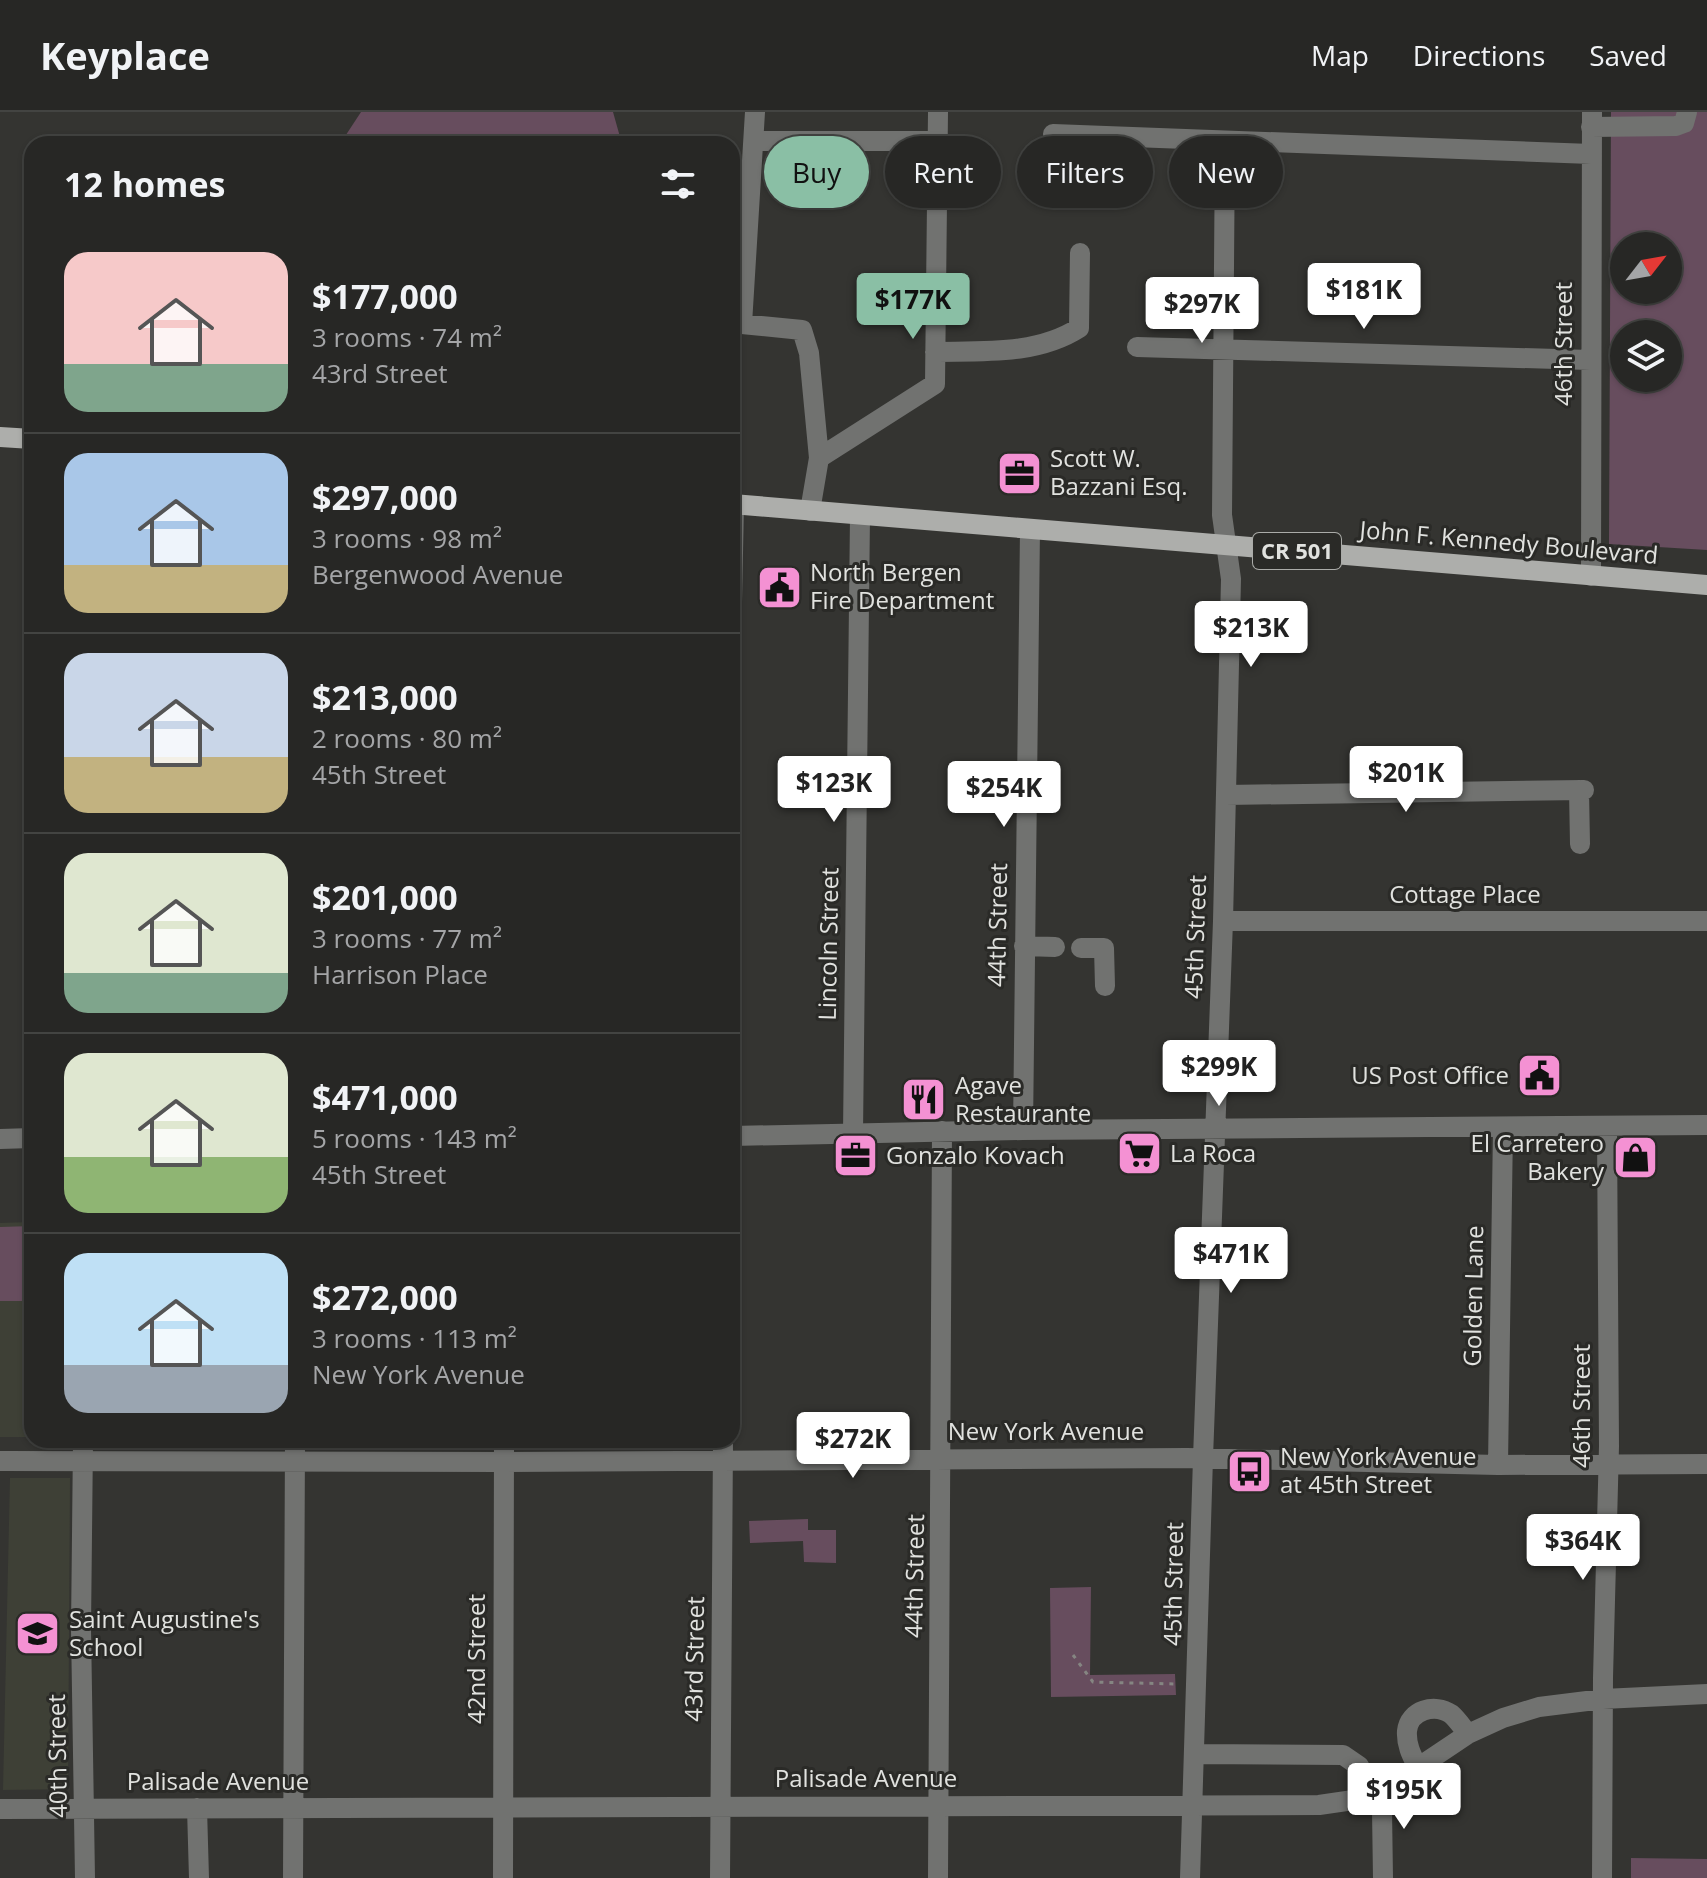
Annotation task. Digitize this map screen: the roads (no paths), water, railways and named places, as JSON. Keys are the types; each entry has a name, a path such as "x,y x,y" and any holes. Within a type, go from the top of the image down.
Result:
{"main road":[{"path":"0,437 24,438"},
{"name":"John F. Kennedy Boulevard","path":"740,505 1707,585"}],"street":[{"path":"740,308 755,112"},
{"path":"937,136 938,112"},
{"path":"1592,120 1676,126 1684,123 1687,112"},
{"name":"46th Street","path":"1591,576 1592,120"},
{"path":"1053,134 1169,139"},
{"path":"754,141 885,141"},
{"path":"1283,143 1591,154"},
{"path":"819,458 935,384 936,208"},
{"name":"45th Street","path":"1190,1878 1223,921 1231,579 1222,515 1225,208"},
{"path":"935,352 1021,349 1058,339 1079,328 1080,253"},
{"path":"740,320 802,330 809,353 819,458 810,511"},
{"path":"1137,347 1590,360"},
{"name":"Lincoln Street","path":"853,1133 860,516"},
{"name":"44th Street","path":"1023,1130 1030,529"},
{"path":"1226,795 1582,790 1580,844"},
{"name":"Cottage Place","path":"1223,921 1707,921"},
{"path":"1024,946 1055,947"},
{"path":"1081,948 1104,948 1105,986"},
{"path":"740,1136 1023,1130 1707,1125"},
{"name":"46th Street","path":"1602,1878 1608,1465 1607,1127"},
{"name":"Golden Lane","path":"1498,1465 1503,1128"},
{"name":"44th Street","path":"938,1878 942,1131"},
{"path":"0,1139 24,1138"},
{"name":"40th Street","path":"83,1448 81,1629 85,1878"},
{"path":"293,1878 295,1448"},
{"name":"42nd Street","path":"503,1878 504,1448"},
{"name":"New York Avenue","path":"0,1461 504,1462 723,1450 942,1458 1203,1458 1498,1465 1707,1464"},
{"name":"43rd Street","path":"720,1878 723,1450"},
{"name":"Palisade Avenue","path":"0,1809 1319,1805 1374,1797 1468,1734 1503,1718 1539,1707 1603,1699 1707,1694"},
{"path":"1418,1768 1408,1748 1407,1731 1410,1719 1423,1710 1439,1708 1452,1715 1468,1734"},
{"path":"1195,1754 1343,1755 1359,1766 1382,1810 1383,1878"},
{"path":"197,1808 199,1878"}],"place":[{"name":"Scott W. Bazzani Esq.","path":"1019,473"},
{"name":"North Bergen Fire Department","path":"779,587"},
{"name":"US Post Office","path":"1540,1076"},
{"name":"Agave Restaurante","path":"924,1100"},
{"name":"La Roca","path":"1139,1154"},
{"name":"Gonzalo Kovach","path":"855,1156"},
{"name":"El Carretero Bakery","path":"1635,1158"},
{"name":"New York Avenue at 45th Street","path":"1249,1471"},
{"name":"Saint Augustine's School","path":"38,1634"}]}
